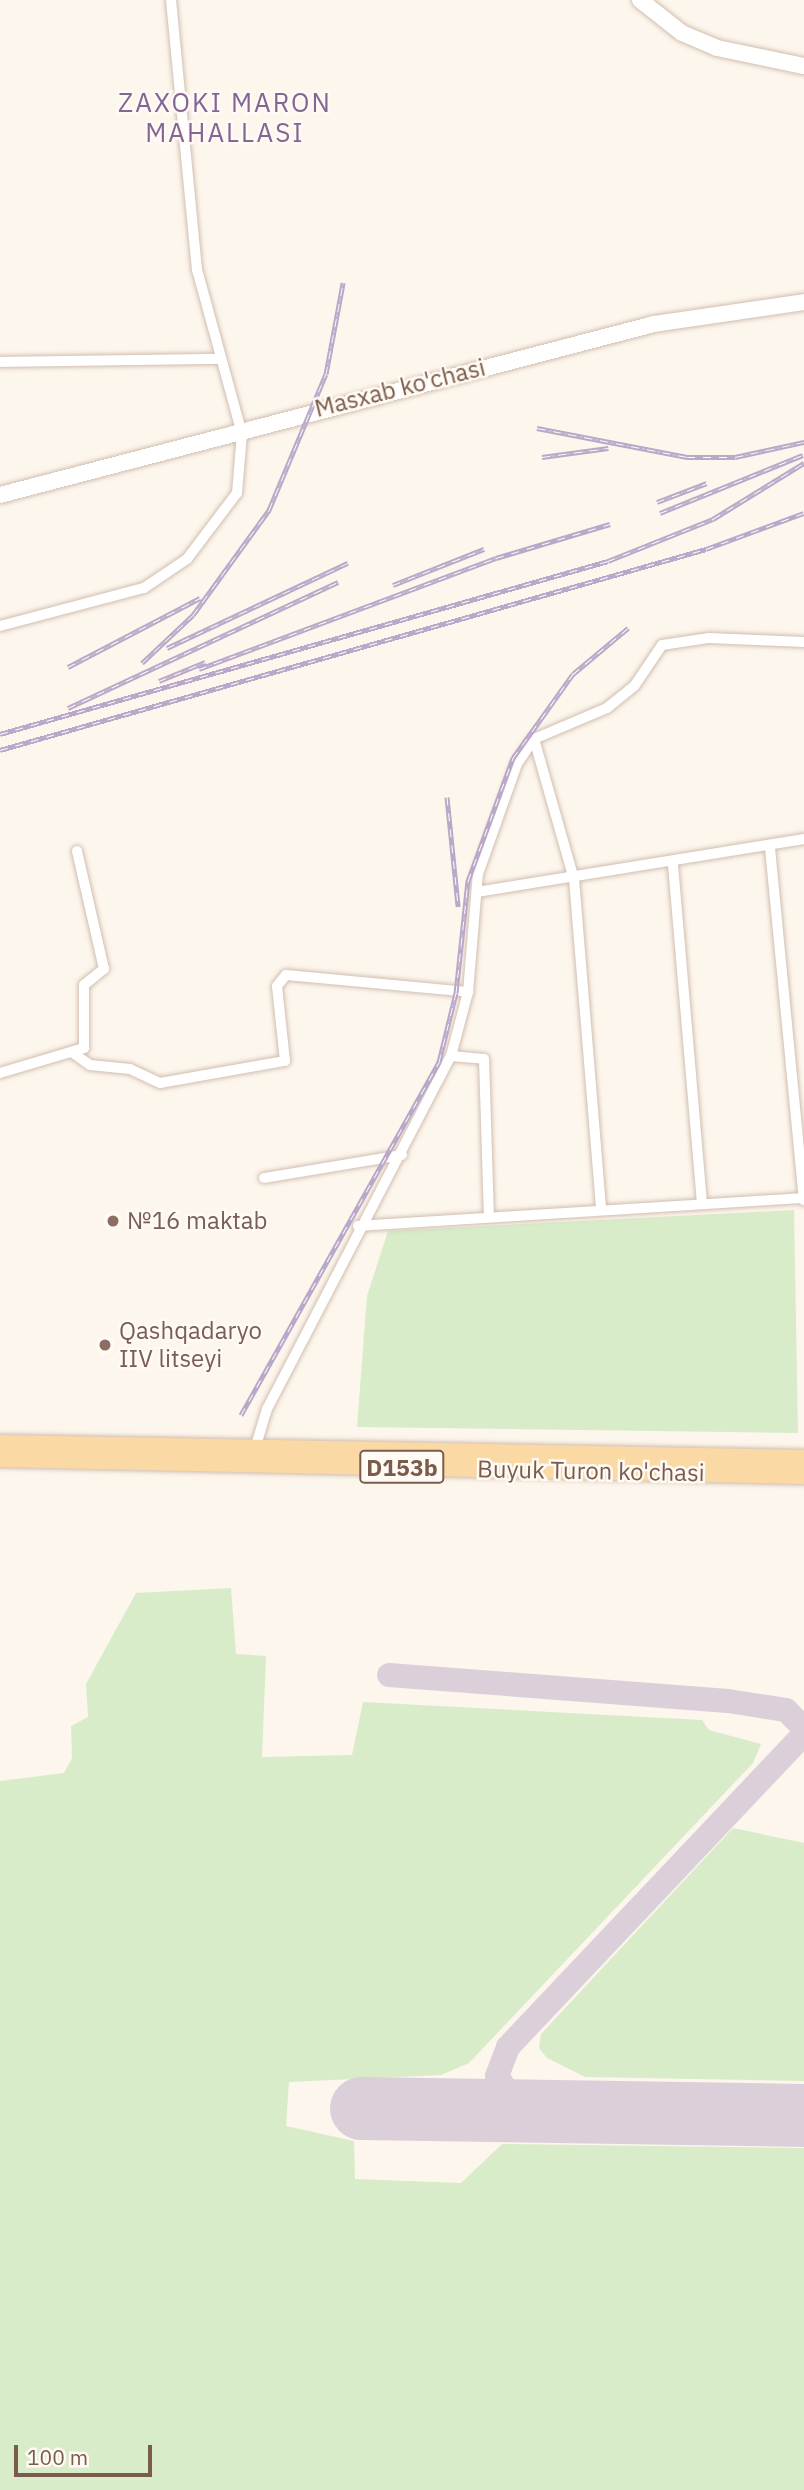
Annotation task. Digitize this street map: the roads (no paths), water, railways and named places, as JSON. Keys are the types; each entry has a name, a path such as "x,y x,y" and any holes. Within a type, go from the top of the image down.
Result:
{"main road":[{"path":"640,0 682,33 717,48 804,66"},
{"name":"Masxab ko'chasi","path":"0,495 242,434 314,409 654,324 804,302"},
{"name":"Buyuk Turon ko'chasi","path":"0,1444 254,1457 804,1475"},
{"name":"Buyuk Turon ko'chasi","path":"0,1458 804,1459"}],"street":[{"path":"0,626 144,588 187,559 237,493 242,434 219,359 189,219 171,0"},
{"path":"0,362 219,359"},
{"path":"254,1457 259,1425 358,1226 402,1155 451,1056 468,992 477,892 498,810 534,739 607,708 635,685 662,645 709,638 804,642"},
{"path":"534,739 574,879 601,1210"},
{"path":"477,892 673,865 771,848 804,839"},
{"path":"358,1226 489,1215 804,1199 771,848"},
{"path":"0,1073 84,1048 85,985 104,969 77,851"},
{"path":"673,865 702,1204"},
{"path":"73,1053 90,1065 130,1069 160,1083 285,1060 277,986 286,975 468,992"},
{"path":"451,1056 484,1059 489,1215"},
{"path":"264,1178 402,1155"}],"railway":[{"path":"142,663 193,615 269,510 326,374 343,283"},
{"path":"537,428 687,457 735,457 804,442"},
{"path":"542,457 608,448"},
{"path":"660,513 803,455"},
{"path":"0,734 608,561 713,519 804,463"},
{"path":"657,502 707,483"},
{"path":"0,750 706,549 804,513"},
{"path":"199,669 496,558 610,524"},
{"path":"393,585 484,549"},
{"path":"167,648 348,563"},
{"path":"68,708 338,582"},
{"path":"68,667 200,598"},
{"path":"241,1415 439,1062 456,993 468,881 513,758 573,674 628,628"},
{"path":"159,681 205,662"},
{"path":"447,797 458,906"}],"place":[{"name":"№16 maktab","path":"113,1221"},
{"name":"Qashqadaryo IIV litseyi","path":"105,1345"}],"district":[{"name":"ZAXOKI MARON MAHALLASI","path":"225,118"}]}
